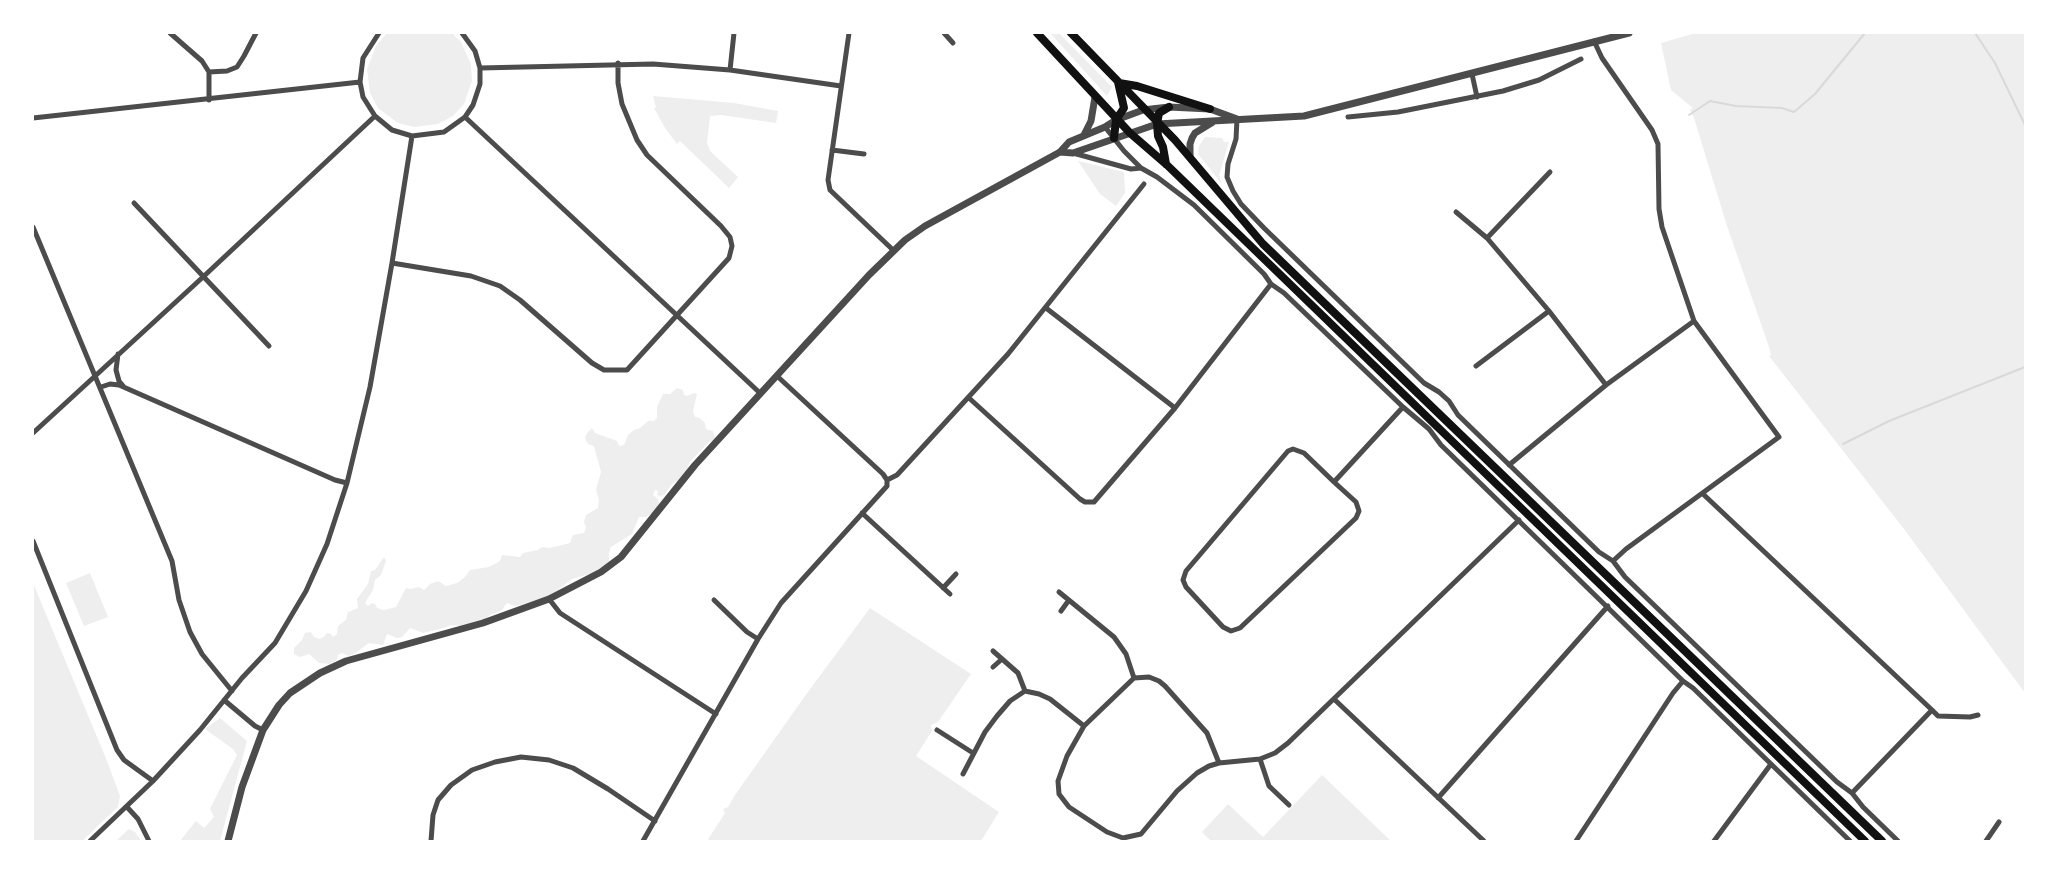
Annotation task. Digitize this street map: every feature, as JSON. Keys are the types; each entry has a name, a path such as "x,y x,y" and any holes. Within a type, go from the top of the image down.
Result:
{"main road":[{"path":"1037,33 1116,120 1167,165 1865,841"},
{"path":"1071,33 1138,100 1143,110 1190,157 1263,243 1882,841"},
{"path":"1118,82 1210,109"},
{"path":"1114,138 1116,120 1124,108 1118,82"},
{"path":"1167,165 1158,136 1157,124 1159,113 1169,107"}],"street":[{"path":"170,33 202,61 209,72 209,100"},
{"path":"209,72 227,71 237,67 256,33"},
{"path":"379,33 363,58 360,82 363,97 375,116 392,130 412,136 444,132 465,117 473,105 480,84 480,68 475,51 464,34"},
{"path":"730,70 734,33"},
{"path":"849,33 828,180 830,190 893,250"},
{"path":"944,33 953,43"},
{"path":"1073,153 1157,124 1304,116 1629,33"},
{"path":"1594,41 1602,58 1652,130 1658,144 1659,209 1662,227 1694,321 1779,437 1626,549 1613,561"},
{"path":"1348,117 1398,112 1477,97 1539,80 1581,59"},
{"path":"392,263 471,276 500,286 520,300 592,363 604,370 627,370 729,258 732,246 730,237 721,226 648,155 637,140 621,104 618,63"},
{"path":"480,68 618,63 653,64 730,70 841,86"},
{"path":"1472,74 1477,97"},
{"path":"33,118 360,82"},
{"path":"1084,135 1090,121 1095,96"},
{"path":"228,841 242,787 263,730 279,705 290,693 338,664 376,651 483,624 549,599 580,585 621,557 695,465 893,250 925,226 1060,152 1069,142 1143,110 1169,107 1210,109 1237,118"},
{"path":"33,433 375,116"},
{"path":"465,117 761,394"},
{"path":"1237,118 1236,139 1228,164 1227,177 1241,204 1424,383 1449,401 1458,415 1509,465 1599,552 1613,561 1625,577 1837,782 1852,793 1898,841"},
{"path":"1190,157 1190,144 1195,133 1215,121"},
{"path":"1105,127 1141,168 1186,199 1264,274 1271,284 1284,293 1429,429 1441,445 1850,841"},
{"path":"90,841 153,781 275,644 306,591 327,544 347,483 370,387 412,136"},
{"path":"832,150 864,154"},
{"path":"1060,152 1073,153 1131,169 1141,168"},
{"path":"1487,238 1550,172"},
{"path":"887,480 897,475 969,398 1046,309 1144,184"},
{"path":"134,203 269,346"},
{"path":"1206,204 1219,230"},
{"path":"1456,212 1487,238 1549,310 1605,386"},
{"path":"33,227 172,561 179,600 190,632 202,654 232,691"},
{"path":"969,398 1080,499 1090,503 1098,500 1175,408 1271,284"},
{"path":"1046,309 1175,408"},
{"path":"1476,366 1549,310"},
{"path":"1509,465 1605,386 1694,321"},
{"path":"119,352 116,370 119,381 125,388"},
{"path":"643,841 758,639 781,603 886,486 887,480 883,474 777,376"},
{"path":"101,387 110,384 125,388 335,480 347,483"},
{"path":"1334,482 1403,407"},
{"path":"1293,449 1304,453 1334,482 1356,502 1359,511 1356,518 1240,628 1231,631 1223,627 1186,588 1183,580 1186,571 1288,451 1293,449"},
{"path":"1703,494 1938,716 1978,715"},
{"path":"862,513 950,594"},
{"path":"1219,763 1208,733 1165,686 1149,677 1134,678 1084,726 1067,756 1058,781 1059,794 1069,807 1107,832 1123,838 1141,834 1177,791 1197,773 1219,763 1260,759 1275,753 1288,743 1519,520"},
{"path":"33,541 117,750 124,760 153,781"},
{"path":"943,588 956,574"},
{"path":"1059,592 1114,637 1126,654 1134,678"},
{"path":"549,599 561,613 716,714"},
{"path":"714,600 747,632 758,639"},
{"path":"1061,611 1069,600"},
{"path":"1438,798 1608,606"},
{"path":"993,651 1018,673 1025,691"},
{"path":"993,667 1002,658"},
{"path":"1576,841 1683,681"},
{"path":"963,774 973,753 997,716 1010,701 1025,691 1050,699 1084,726"},
{"path":"224,700 263,730"},
{"path":"1335,700 1484,841"},
{"path":"1852,793 1932,710"},
{"path":"937,730 973,753"},
{"path":"430,841 433,815 438,800 451,785 472,770 495,762 521,757 549,760 573,768 655,821"},
{"path":"1260,759 1269,786 1289,805"},
{"path":"1714,841 1771,764"},
{"path":"127,807 138,819 149,841"},
{"path":"1986,841 1999,822"},
{"path":"1837,841 1842,834"}],"shaded area":[{"path":"387,33 452,33 461,42 471,64 472,81 464,104 453,116 438,124 414,127 398,123 378,108 370,93 367,69 376,46"},
{"path":"1050,33 1059,33 1112,87 1107,96"},
{"path":"1696,33 2025,33 2025,693 1904,529 1769,356 1771,355 1769,347 1690,110 1693,108 1671,90 1661,43"},
{"path":"653,96 734,103 778,111 776,123 721,115 710,116 707,143 710,151 738,177 729,188 680,141 677,144 654,108 656,107"},
{"path":"1205,137 1222,138 1224,142 1229,142 1219,176 1222,184 1198,154 1199,146"},
{"path":"1078,161 1124,172 1125,193 1116,206 1100,194"},
{"path":"677,388 683,390 684,395 687,396 697,394 693,411 695,417 705,423 706,429 713,431 716,440 709,442 702,449 690,462 684,477 672,484 664,495 657,495 658,491 655,490 653,495 658,499 659,504 655,511 646,517 639,517 632,534 611,547 609,563 601,571 572,579 551,595 521,605 515,606 507,603 501,611 482,621 461,626 451,625 423,633 410,628 402,637 397,638 387,634 383,645 369,643 349,656 342,653 338,655 337,660 330,664 319,663 309,654 300,657 294,654 294,648 305,633 311,632 319,639 327,633 333,637 337,634 338,626 346,620 348,612 358,608 357,599 368,584 371,571 375,570 384,557 386,561 381,575 375,580 373,590 365,603 368,606 375,604 377,608 384,610 396,607 406,588 419,587 424,590 430,584 438,581 446,586 457,583 470,570 489,567 500,561 502,555 520,557 523,553 542,547 550,548 570,543 573,535 584,533 586,515 598,508 599,500 596,490 601,472 594,446 588,444 585,438 587,433 592,428 595,433 617,441 619,446 624,445 628,435 634,430 657,418 657,407 663,394 670,394"},
{"path":"90,573 108,617 84,626 66,583"},
{"path":"33,583 120,796 118,807 82,841 33,841"},
{"path":"870,608 971,674 938,722 931,725 932,731 916,756 999,812 981,841 707,841 725,813 723,809 728,807"},
{"path":"220,718 247,741 220,841 180,841 196,821 204,828 214,817 210,809 237,755 233,749 205,729"},
{"path":"1322,775 1391,841 1211,841 1202,832 1228,804 1263,837"},
{"path":"129,829 135,832 141,841 117,840"}],"waterway":[{"path":"1689,115 1710,101 1736,106 1782,108 1794,112 1815,94 1865,33"},
{"path":"1975,33 1995,63 2025,125"},
{"path":"1843,444 1889,421 2025,367"}]}
